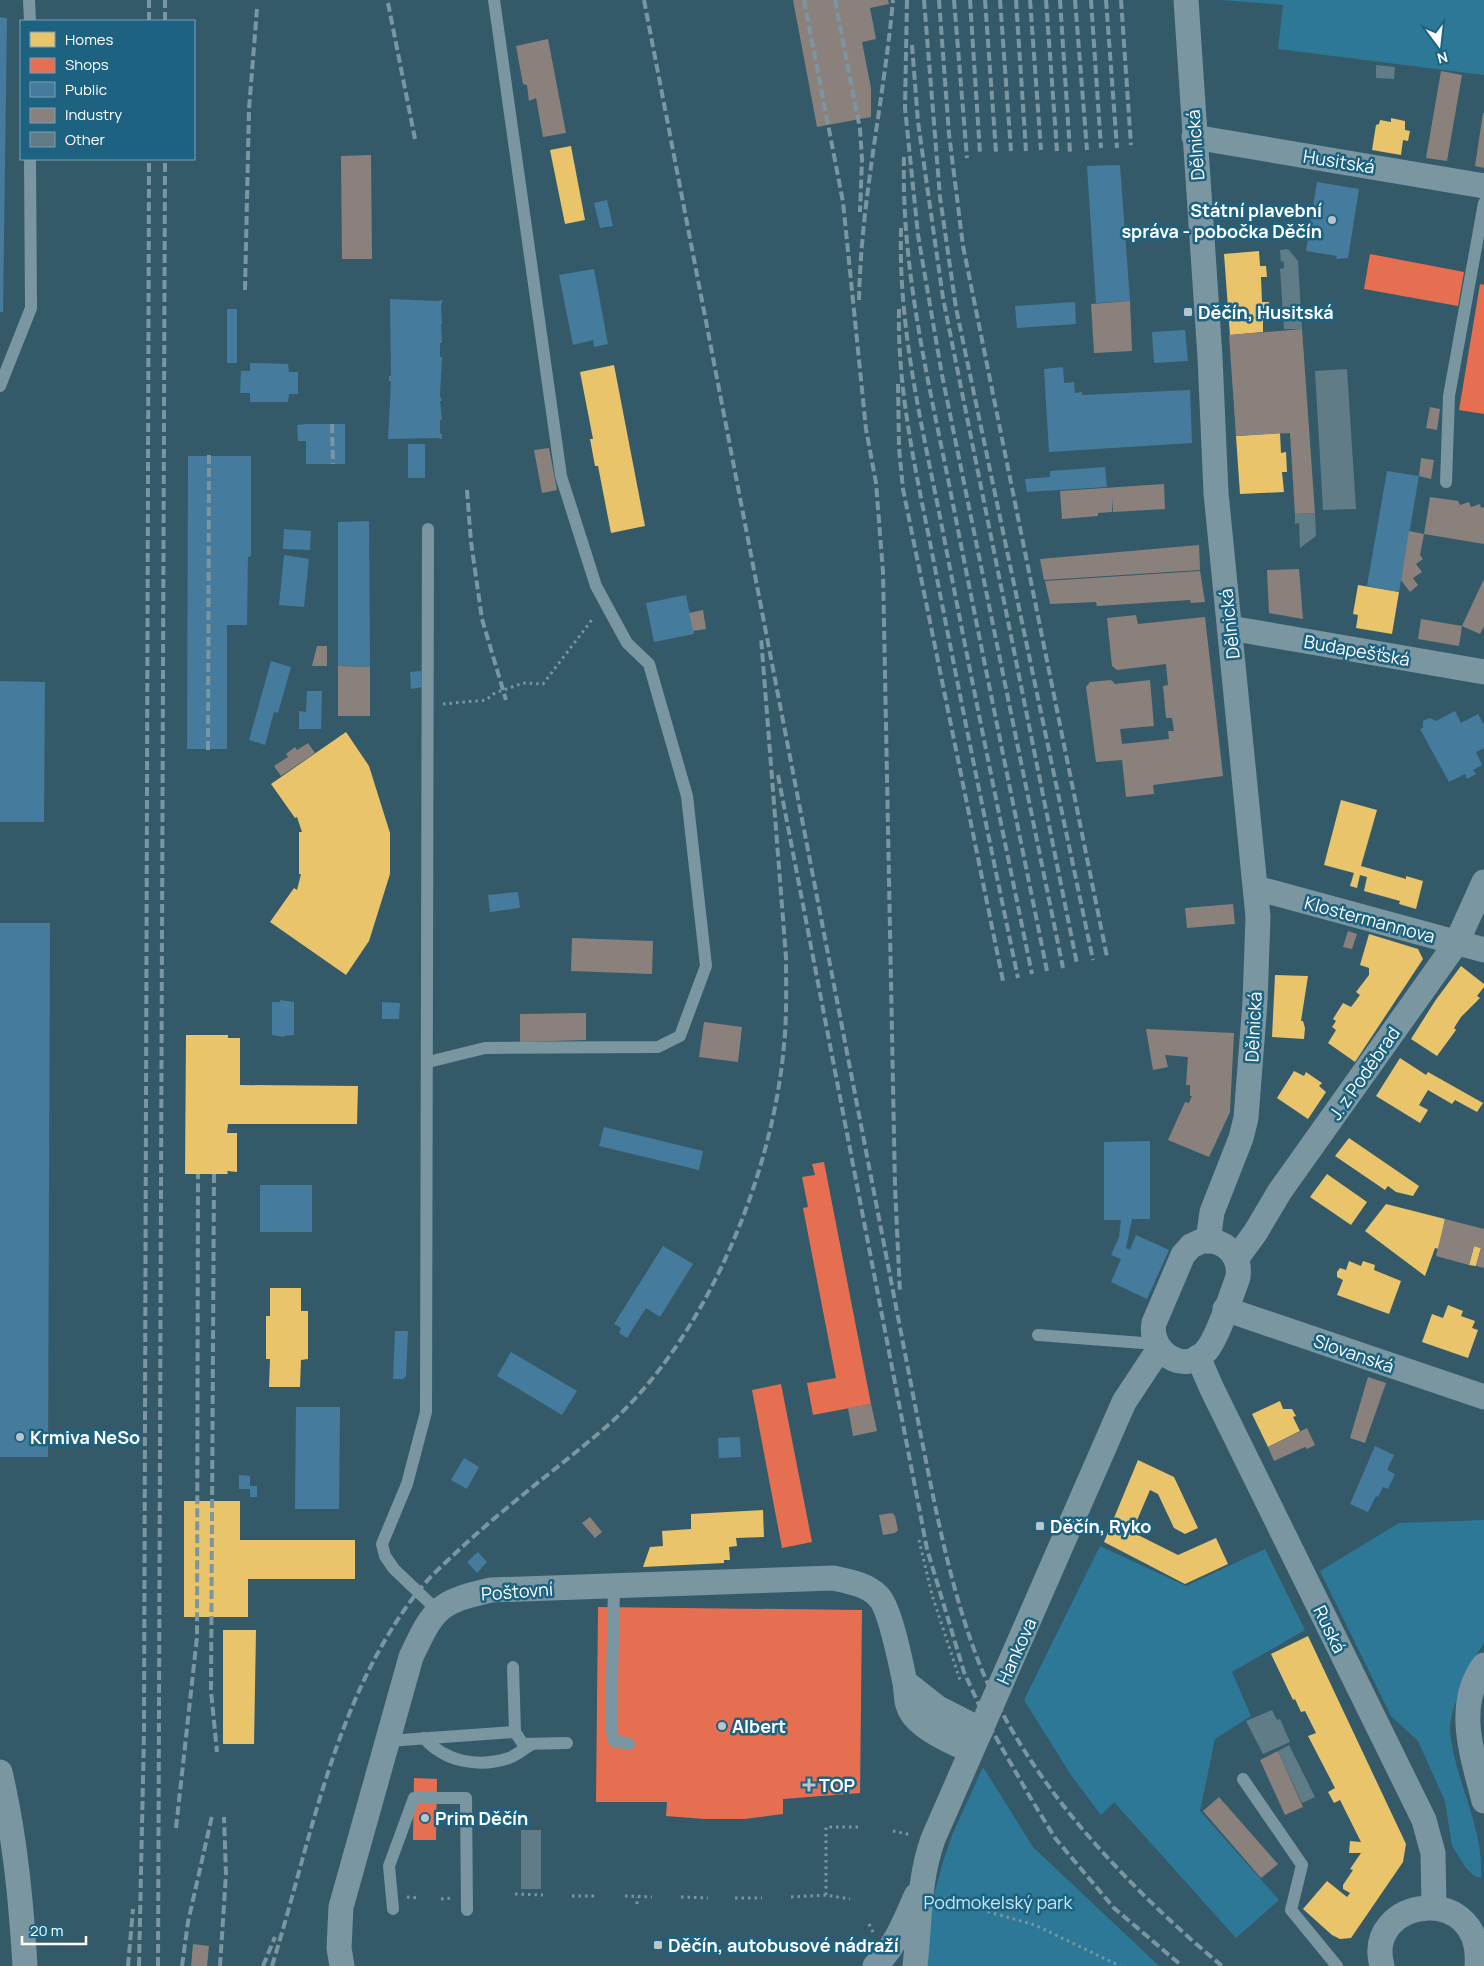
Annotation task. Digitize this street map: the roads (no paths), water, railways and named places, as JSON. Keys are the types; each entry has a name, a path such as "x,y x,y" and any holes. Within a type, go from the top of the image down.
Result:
{"street":[{"name":"Dělnická","path":"1186,0 1210,357 1216,493 1258,917 1256,983 1248,1104 1241,1138 1212,1212 1208,1241"},
{"name":"Husitská","path":"1194,136 1484,186"},
{"name":"Budapešťská","path":"1230,628 1484,672"},
{"name":"J. z Poděbrad","path":"1236,1259 1286,1182 1457,942 1484,882"},
{"name":"Klostermannova","path":"1256,888 1484,950"},
{"path":"1208,1241 1225,1246 1236,1259 1238,1277 1210,1346 1198,1358 1188,1361 1177,1361 1167,1357 1158,1347 1153,1334 1154,1323 1180,1259 1191,1246 1208,1241"},
{"name":"Slovanská","path":"1225,1309 1484,1397"},
{"name":"Hankova","path":"914,1966 920,1923 929,1894 932,1839 1124,1402 1158,1347"},
{"name":"Ruská","path":"1198,1358 1424,1820 1433,1853 1434,1907"},
{"name":"Poštovní","path":"342,1966 339,1948 341,1907 412,1656 427,1623 437,1610 449,1602 464,1596 491,1590 832,1578 861,1585 878,1596 890,1616 905,1682 906,1703 914,1716 951,1742 976,1741"},
{"path":"1484,1665 1474,1679 1467,1713 1469,1740 1484,1801"},
{"path":"0,1772 11,1825 20,1898 25,1966"},
{"path":"875,1966 886,1954 929,1894"},
{"path":"1382,1966 1382,1943 1389,1928 1401,1916 1417,1908 1434,1907 1447,1910 1459,1917 1476,1918 1477,1966"}],"lane":[{"path":"29,0 30,20"},
{"path":"428,1062 485,1048 658,1047 680,1036 706,966 687,796 649,664 627,643 596,586 561,476 494,0"},
{"path":"0,386 31,308 30,160"},
{"path":"1446,482 1449,396 1484,203"},
{"path":"428,529 426,1412 407,1484 382,1544 385,1556 394,1569 437,1610"},
{"path":"1038,1335 1158,1347"},
{"path":"614,1586 612,1728 614,1741 629,1744"},
{"path":"513,1666 515,1732 523,1744 567,1743"},
{"path":"388,1741 515,1732"},
{"path":"424,1738 434,1750 454,1760 475,1762 511,1757 532,1744"},
{"path":"1243,1779 1302,1865 1291,1910 1337,1966"},
{"path":"393,1909 389,1866 414,1798 466,1798 467,1910"}],"railway":[{"path":"149,0 149,20"},
{"path":"165,0 165,20"},
{"path":"644,0 920,1431 931,1487 958,1600 976,1655 995,1700 1020,1743 1048,1785 1079,1825 1113,1863 1149,1900 1222,1966"},
{"path":"804,0 843,202 866,429 876,483 883,572 895,1187 900,1293"},
{"path":"835,0 860,129 862,159 860,212"},
{"path":"859,300 868,187 893,0"},
{"path":"907,0 905,108 918,235 942,375 1063,968"},
{"path":"924,0 940,197 956,308 1093,960"},
{"path":"939,0 949,134 963,246 1107,957"},
{"path":"954,0 967,158"},
{"path":"970,0 980,153"},
{"path":"985,0 996,152"},
{"path":"1000,0 1011,151"},
{"path":"1016,0 1026,151"},
{"path":"1030,0 1041,150"},
{"path":"1046,0 1057,151"},
{"path":"1060,0 1070,152"},
{"path":"1075,0 1087,150"},
{"path":"1091,0 1101,148"},
{"path":"1106,0 1117,148"},
{"path":"1121,0 1131,145"},
{"path":"388,3 415,139"},
{"path":"245,290 249,109 257,9"},
{"path":"912,45 918,122 943,298 1077,964"},
{"path":"904,157 907,242 918,326 1047,971"},
{"path":"139,1966 144,1733 149,160"},
{"path":"158,1966 165,160"},
{"path":"901,228 903,302 919,413 1032,974"},
{"path":"899,309 901,373 915,469 1018,978"},
{"path":"898,384 899,448 903,489 1003,981"},
{"path":"332,424 333,464"},
{"path":"208,750 209,455"},
{"path":"467,490 471,542 482,619 506,700"},
{"path":"272,1966 328,1773 364,1679 388,1635 416,1594 444,1564 478,1532 606,1427 642,1391 674,1349 703,1302 728,1252 749,1200 766,1147 777,1095 784,1045 786,1012 786,957 761,637"},
{"path":"778,775 927,1549 964,1672 986,1720 1055,1838 1114,1908 1182,1966"},
{"path":"176,1828 197,1637 198,1174"},
{"path":"214,1174 211,1691 217,1752"},
{"path":"182,1966 188,1922 212,1816"},
{"path":"220,1966 226,1874 224,1817"},
{"path":"128,1966 133,1909"},
{"path":"263,1966 275,1937"}],"place":[{"name":"Státní plavební správa - pobočka Děčín","path":"1332,220"},
{"name":"Děčín, Husitská","path":"1188,312"},
{"name":"Krmiva NeSo","path":"20,1437"},
{"name":"Děčín, Ryko","path":"1040,1526"},
{"name":"Albert","path":"722,1726"},
{"name":"TOP","path":"809,1785"},
{"name":"Prim Děčín","path":"425,1818"},
{"name":"Děčín, autobusové nádraží","path":"658,1945"}],"park label":[{"name":"Podmokelský park","path":"998,1902"}]}
